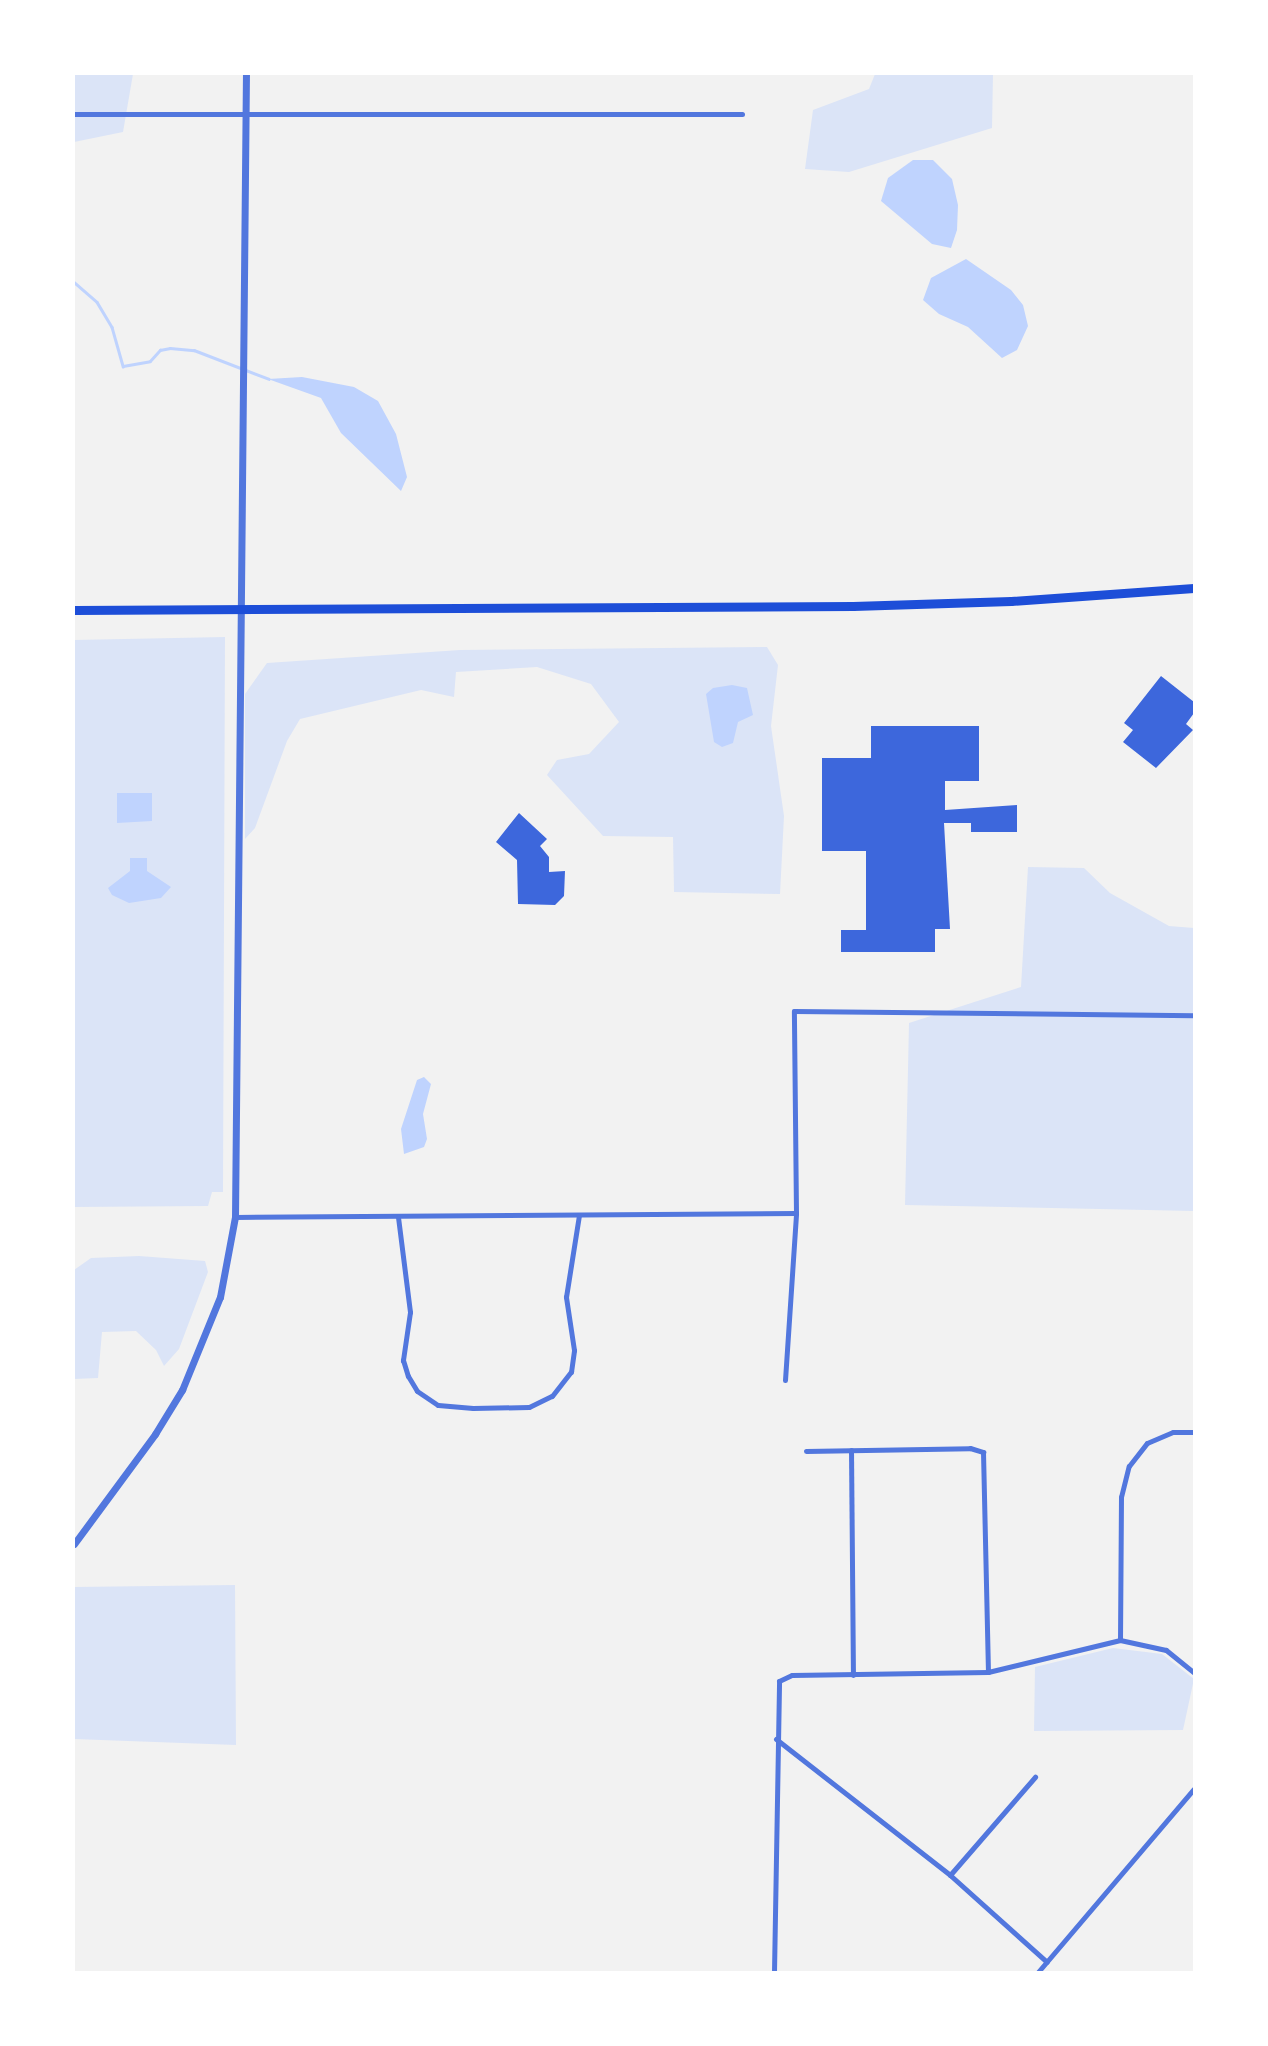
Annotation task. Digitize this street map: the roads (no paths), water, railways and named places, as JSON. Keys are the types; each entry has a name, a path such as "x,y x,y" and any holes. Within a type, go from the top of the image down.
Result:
{"main road":[{"path":"74,610 853,606 1011,601 1195,588"}],"street":[{"path":"74,1544 155,1434 182,1390 220,1297 235,1217 246,74"},
{"path":"74,114 246,111 742,114"},
{"path":"785,1380 796,1213 794,1011 1195,1015"},
{"path":"235,1217 796,1213"},
{"path":"398,1217 410,1312 403,1360 408,1376 417,1391 438,1405 473,1408 529,1407 552,1396 571,1372 574,1350 566,1297 579,1215"},
{"path":"1121,1640 1121,1497 1129,1466 1147,1443 1173,1432 1195,1432"},
{"path":"806,1451 970,1448 983,1452 988,1672"},
{"path":"851,1450 853,1675"},
{"path":"774,1972 779,1681 792,1675 988,1672 1121,1640 1166,1650 1195,1673"},
{"path":"776,1739 950,1875 1046,1962"},
{"path":"950,1875 1035,1777"},
{"path":"1038,1972 1195,1789"}],"water":[{"path":"913,160 933,160 952,179 958,205 957,230 951,248 932,244 881,201 888,178"},
{"path":"966,259 1011,290 1023,305 1028,326 1017,350 1002,358 968,327 939,314 923,300 931,278"},
{"path":"302,377 354,387 378,401 396,434 407,477 401,491 341,433 321,398 268,379"},
{"path":"732,685 747,688 753,715 738,722 733,743 722,747 714,742 706,694 713,688"},
{"path":"117,793 152,793 152,821 117,823"},
{"path":"130,858 147,858 147,871 171,887 161,898 129,903 112,895 108,888 130,871"},
{"path":"424,1077 431,1084 423,1114 427,1139 424,1147 404,1154 401,1129 417,1080"}],"waterway":[{"path":"74,282 97,302 112,327 123,366 150,361 160,350 194,350 269,379"}]}
